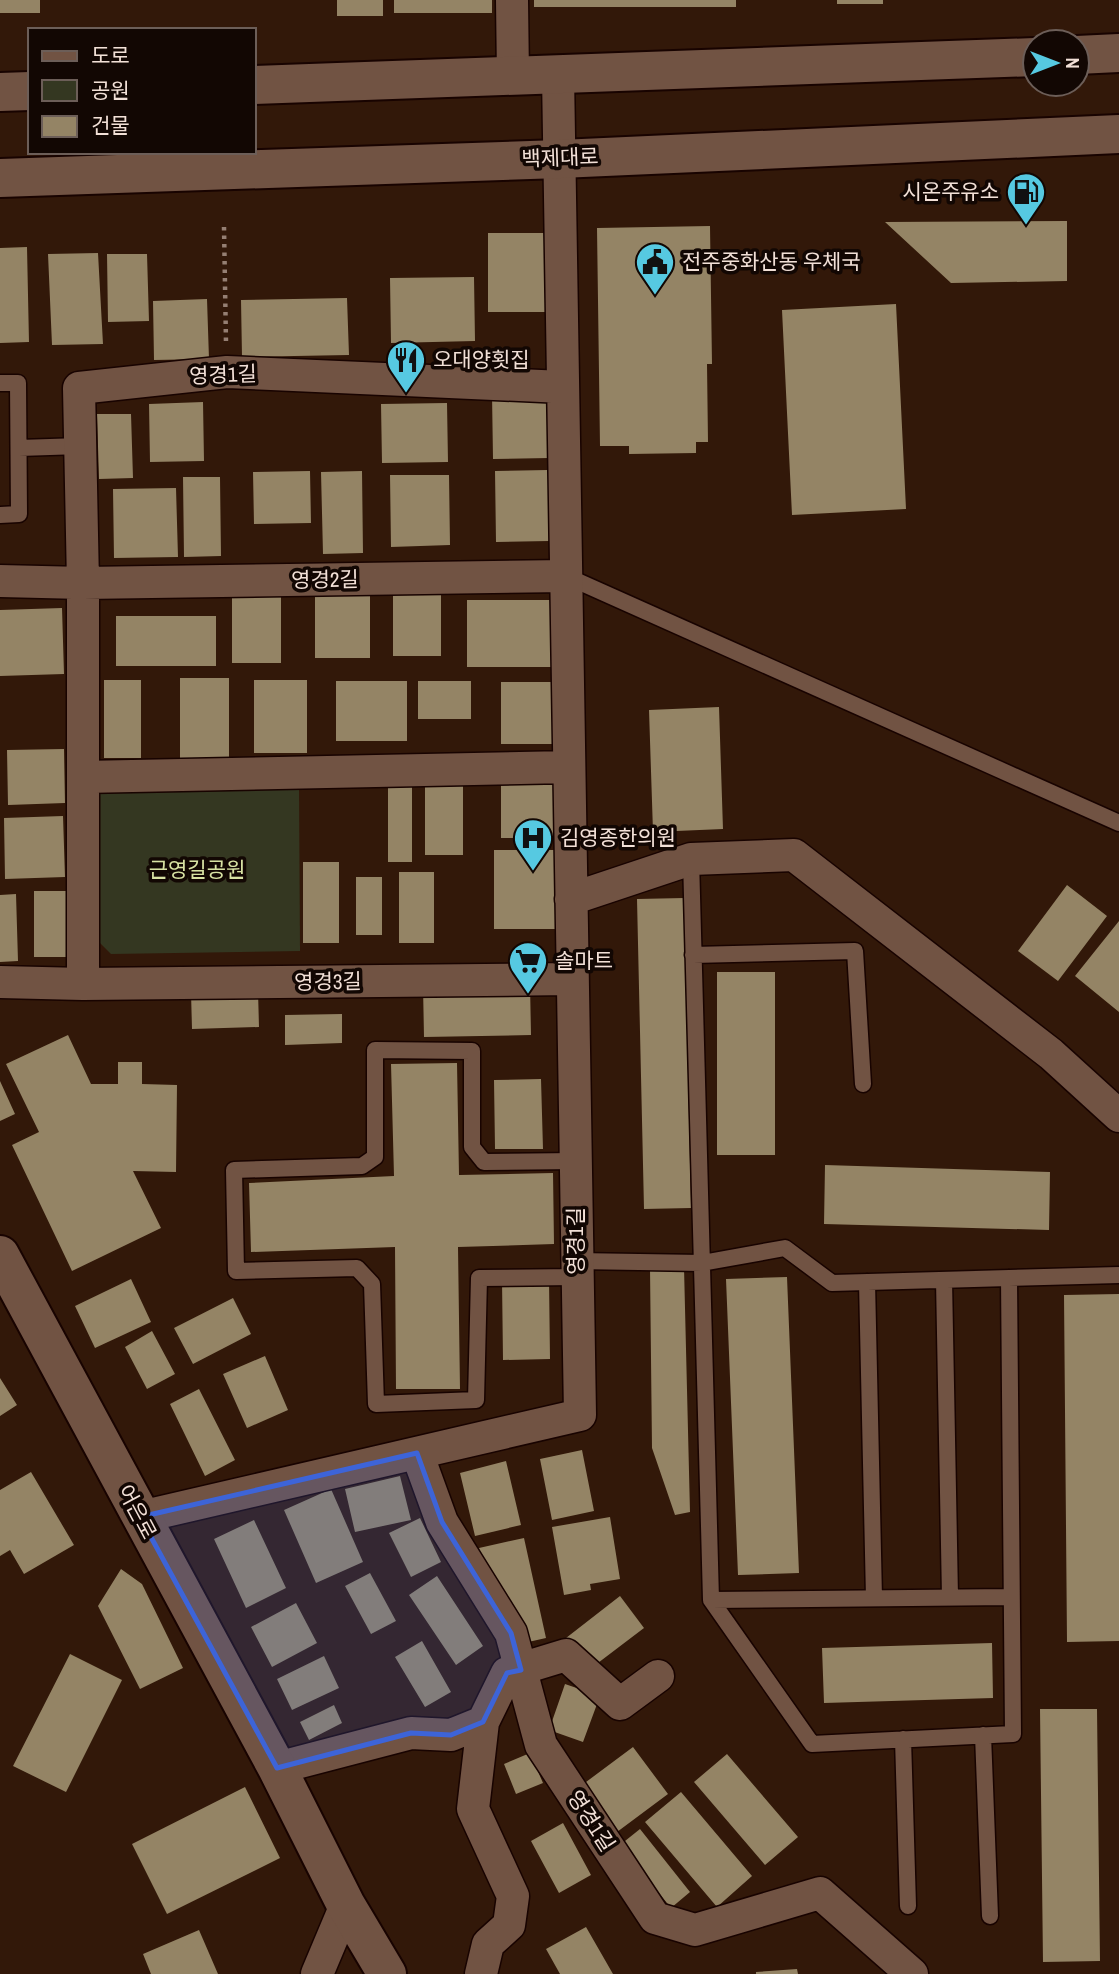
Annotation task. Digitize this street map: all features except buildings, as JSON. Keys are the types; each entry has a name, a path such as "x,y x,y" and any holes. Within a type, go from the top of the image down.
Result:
{"street":[{"path":"512,0 513,77"},
{"path":"1091,54 1119,53"},
{"path":"256,85 1021,58"},
{"name":"영경1길","path":"140,1517 580,1415 558,75"},
{"path":"0,92 28,92"},
{"name":"백제대로","path":"0,178 560,159 1119,134"},
{"name":"영경1길","path":"83,583 79,388 227,372 563,387"},
{"name":"영경2길","path":"0,581 83,583 566,576"},
{"path":"83,583 83,984"},
{"path":"83,777 569,767"},
{"path":"571,899 691,859 794,855 1052,1054 1119,1116"},
{"name":"영경3길","path":"0,982 83,984 572,979"},
{"name":"어은로","path":"0,1255 277,1768 346,1905 387,1974"},
{"name":"영경1길","path":"418,1453 442,1522 511,1633 541,1745 655,1918 695,1930 820,1893 912,1974"},
{"path":"481,1974 488,1944 509,1925 513,1895 472,1809 483,1721 507,1673 566,1655 620,1704 658,1676"},
{"path":"277,1768 411,1733 452,1735 483,1721"},
{"path":"317,1974 346,1905"}],"lane":[{"path":"0,383 18,383 19,448 19,514 0,515"},
{"path":"19,448 81,446"},
{"path":"566,576 1119,823"},
{"path":"691,859 711,1600 812,1744 1013,1734 1009,1278"},
{"path":"693,955 855,951 863,1084"},
{"path":"576,1161 484,1162 471,1147 472,1051 375,1051 375,1157 362,1166 234,1170 236,1270 357,1268 372,1284 376,1404 476,1401 479,1278 576,1269 702,1263 785,1248 832,1283 1119,1275"},
{"path":"944,1280 950,1597"},
{"path":"867,1282 874,1598"},
{"path":"711,1600 1010,1597"},
{"path":"983,1735 990,1916"},
{"path":"903,1739 908,1906"}],"path":[{"path":"224,227 227,372"}],"highlighted area":[{"path":"417,1453 442,1522 511,1633 521,1670 507,1673 483,1722 451,1735 411,1733 277,1768 140,1517"}],"green space":[{"name":"근영길공원","path":"299,786 300,951 111,954 95,938 97,787"}],"place":[{"name":"시온주유소","path":"1026,226"},
{"name":"전주중화산동 우체국","path":"655,296"},
{"name":"오대양횟집","path":"406,394"},
{"name":"김영종한의원","path":"533,872"},
{"name":"솔마트","path":"528,995"}]}
